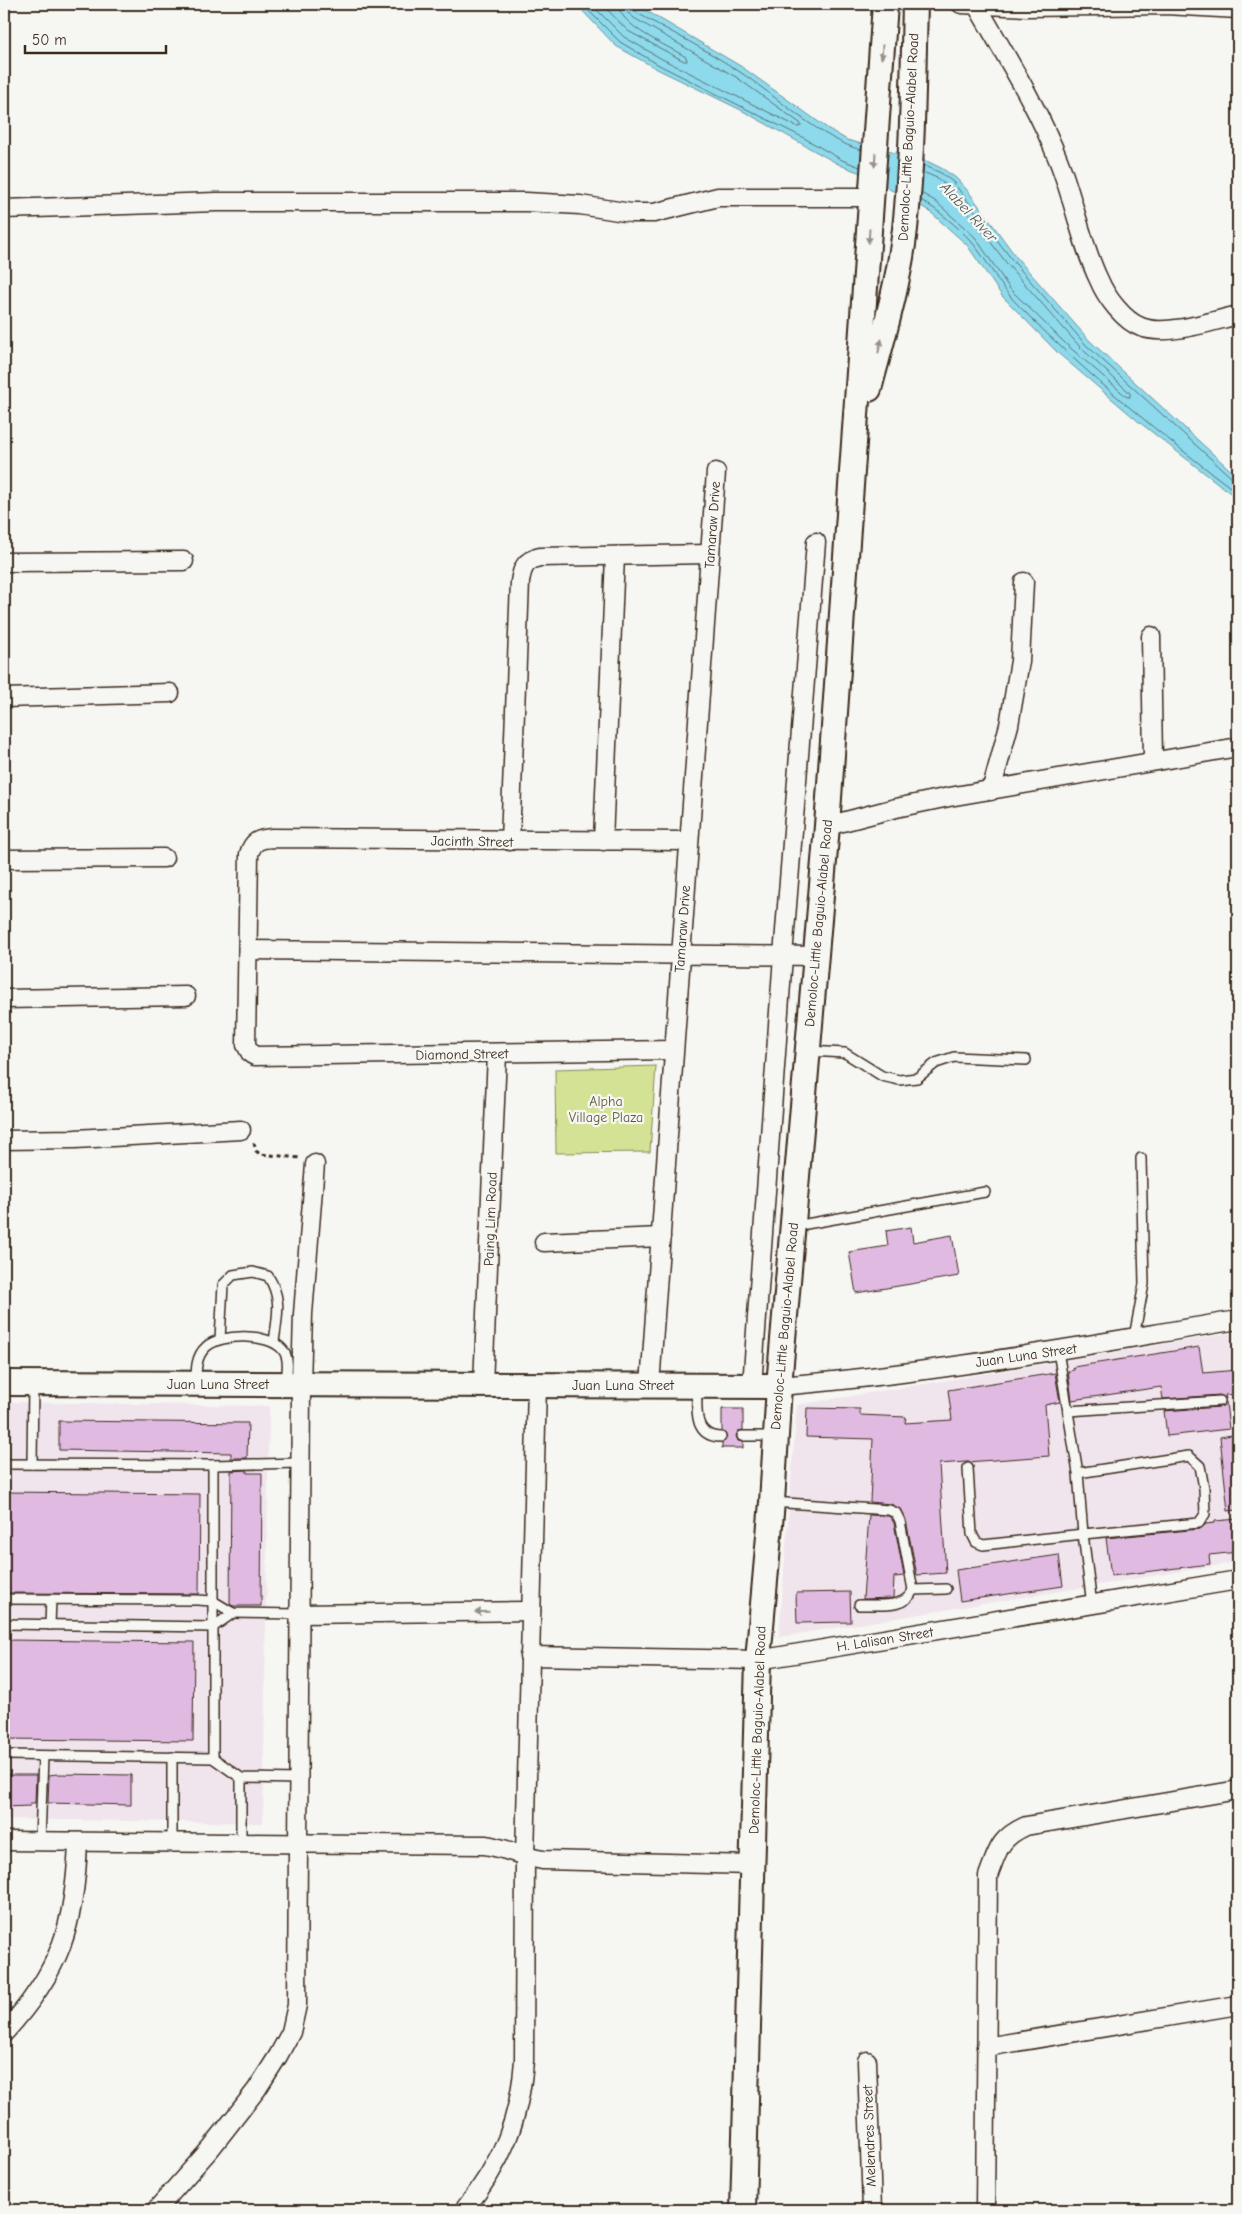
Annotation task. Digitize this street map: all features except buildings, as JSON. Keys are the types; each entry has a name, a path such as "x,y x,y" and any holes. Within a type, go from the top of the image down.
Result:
{"main road":[{"name":"Demoloc-Little Baguio-Alabel Road","path":"743,2210 758,1660 772,1502 775,1436 792,1227 827,826 885,4"},
{"name":"Demoloc-Little Baguio-Alabel Road","path":"854,444 892,299 902,250 912,117 915,4"},
{"name":"Juan Luna Street","path":"4,1383 196,1384 294,1375 483,1385 779,1386"}],"street":[{"path":"971,4 1071,7 1166,5 1238,9"},
{"path":"971,4 1041,121 1060,162 1099,281 1114,304 1126,317 1140,327 1152,330 1169,330 1238,315"},
{"path":"4,209 216,202 526,202 580,205 631,213 654,213 718,197 873,192"},
{"name":"Tamaraw Drive","path":"650,1386 716,472"},
{"path":"752,1386 783,956 816,542"},
{"path":"510,841 522,570 526,563 540,557 710,554"},
{"path":"603,841 615,556"},
{"path":"4,562 184,561"},
{"path":"991,791 1009,725 1020,661 1024,582"},
{"path":"1151,636 1153,760"},
{"path":"4,698 170,693"},
{"path":"827,826 896,808 1153,760 1238,747"},
{"name":"Jacinth Street","path":"248,950 250,854 252,846 256,841 272,838 689,841"},
{"path":"4,860 164,858"},
{"path":"248,950 816,956"},
{"name":"Diamond Street","path":"248,950 246,1045 251,1054 260,1057 674,1050"},
{"path":"4,998 186,996"},
{"name":"Paing Lim Road","path":"483,1385 497,1054"},
{"path":"4,1140 76,1139 241,1130"},
{"path":"157,2210 211,2148 257,2089 291,2032 297,2005 299,1978 300,1463 294,1375 303,1314 315,1164"},
{"path":"544,1242 661,1236"},
{"name":"Juan Luna Street","path":"779,1386 869,1377 1058,1351 1238,1320"},
{"path":"464,2210 496,2167 508,2141 522,2088 524,2060 525,1857 529,1656 537,1385"},
{"name":"H. Lalisan Street","path":"529,1656 758,1660 1238,1580"},
{"path":"299,1614 531,1611"},
{"path":"985,2210 988,1876 998,1849 1005,1838 1026,1826 1238,1790"},
{"path":"4,1841 485,1845 505,1848 525,1857 554,1861 752,1865"},
{"path":"4,2034 28,2007 45,1982 60,1949 72,1907 76,1880 78,1842"},
{"path":"986,2047 1238,2005"},
{"name":"Melendres Street","path":"867,2061 872,2210"}],"lane":[{"path":"807,1051 845,1053 882,1076 899,1080 917,1078 936,1063 954,1057 1026,1060"},
{"path":"1134,1338 1144,1284 1141,1158"},
{"path":"792,1227 985,1192"},
{"path":"220,1339 223,1285 233,1274 253,1272 268,1276 276,1288 278,1303 274,1342"},
{"path":"196,1384 196,1362 206,1347 220,1339 261,1337 274,1342 283,1350 294,1375"},
{"path":"1058,1351 1078,1473 1083,1534 1092,1604"},
{"path":"32,1464 33,1383"},
{"path":"697,1386 697,1420 703,1431 712,1436 721,1436"},
{"path":"1068,1411 1220,1401"},
{"path":"742,1436 775,1436"},
{"path":"968,1468 972,1534 976,1542 983,1545 1199,1522 1205,1514 1204,1488 1200,1466 1189,1456 1078,1473"},
{"path":"4,1464 213,1465 300,1463"},
{"path":"213,1465 213,1758"},
{"path":"772,1502 889,1510 896,1513 900,1521 913,1590 909,1599 902,1603 859,1605"},
{"path":"913,1590 946,1589"},
{"path":"4,1599 213,1601 233,1613 299,1614"},
{"path":"50,1599 50,1625"},
{"path":"4,1624 213,1627 233,1613"},
{"path":"4,1755 213,1758 241,1778 298,1779"},
{"path":"40,1841 43,1756"},
{"path":"172,1758 172,1842"},
{"path":"241,1778 241,1843"}],"path":[{"path":"241,1130 251,1133 256,1152 260,1154 297,1157 315,1164"}],"shaded area":[{"path":"1238,1332 1238,1562 779,1637 797,1405"},
{"path":"4,1402 269,1406 263,1823 4,1819"}],"green space":[{"name":"Alpha Village Plaza","path":"656,1066 650,1152 556,1153 555,1069"}],"water":[{"name":"Alabel River","path":"576,4 635,4 742,67 827,128 847,140 929,162 956,178 968,191 1017,258 1089,340 1238,477 1238,499 1139,422 1059,354 1002,296 967,245 928,210 858,172 840,165 741,110 657,69 616,46"}]}
